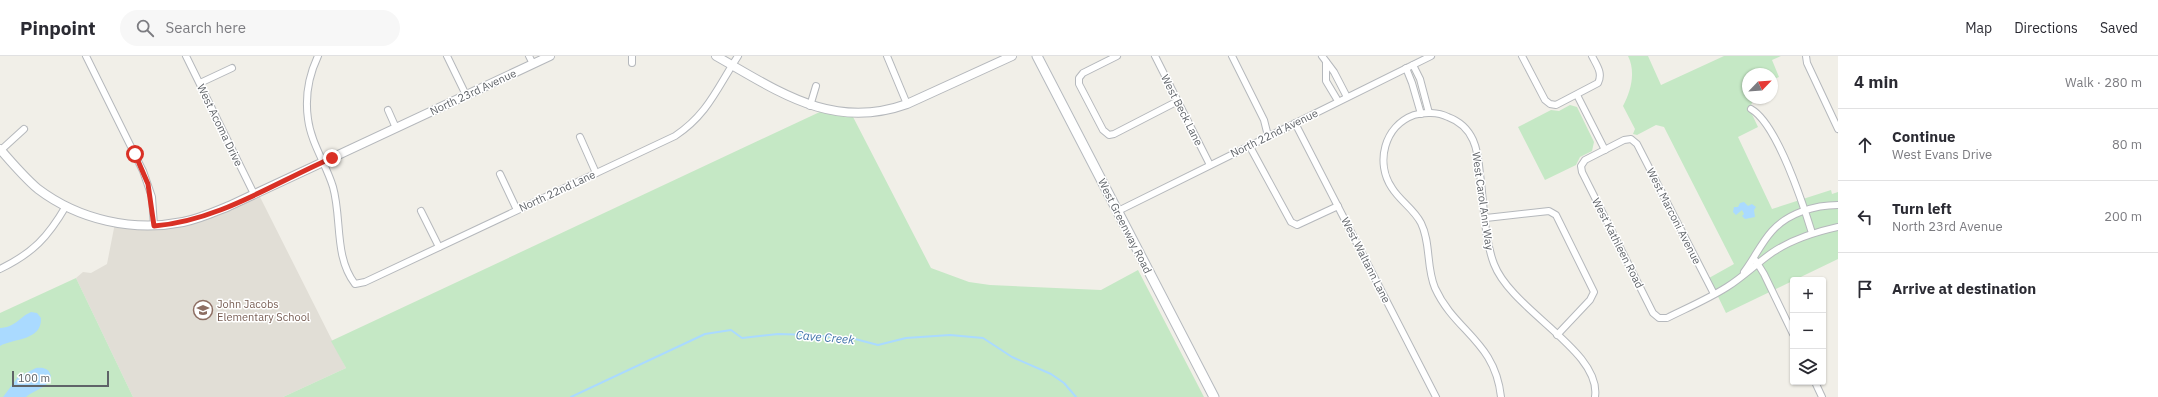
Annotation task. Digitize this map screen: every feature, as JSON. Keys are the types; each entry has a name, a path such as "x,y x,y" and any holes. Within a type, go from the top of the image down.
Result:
{"main road":[{"name":"West Greenway Road","path":"1036,56 1214,397"}],"street":[{"path":"86,56 144,170 152,197 154,226"},
{"name":"West Acoma Drive","path":"186,56 254,194"},
{"path":"318,56 311,77 307,107 311,136 322,162"},
{"path":"447,56 466,95"},
{"path":"529,56 533,64"},
{"name":"North 23rd Avenue","path":"0,150 28,180 66,206 104,220 154,226 197,219 550,56"},
{"path":"632,56 632,63"},
{"path":"716,56 785,95 810,106 838,112 859,114 891,110 907,104 1012,56"},
{"name":"North 22nd Lane","path":"322,162 334,193 344,263 349,276 355,284 365,282 685,130 702,114 711,102 738,56"},
{"path":"888,56 907,104"},
{"path":"1117,56 1083,73 1079,78 1079,84 1103,130 1109,135 1114,134 1178,100"},
{"name":"West Beck Lane","path":"1155,56 1210,165"},
{"path":"1232,56 1264,120 1268,136"},
{"path":"1322,56 1336,76 1347,97"},
{"name":"North 22nd Avenue","path":"1118,211 1431,56"},
{"path":"1522,56 1545,100 1550,104 1556,105 1598,83 1601,78 1592,56"},
{"path":"1806,56 1807,63 1838,129"},
{"path":"1326,62 1326,81 1338,101"},
{"path":"1413,65 1423,88 1425,113"},
{"path":"200,83 232,68"},
{"path":"1406,68 1425,113"},
{"path":"1326,81 1336,76"},
{"path":"810,106 816,86"},
{"path":"1415,90 1423,88"},
{"path":"1577,95 1605,150"},
{"path":"1751,109 1765,120 1796,185 1812,233"},
{"path":"388,110 396,128"},
{"path":"1425,113 1407,119 1392,132 1383,152 1384,172 1393,190 1414,212 1421,224 1427,242 1435,286 1448,307 1490,359 1497,374 1501,397"},
{"name":"West Carol Ann Way","path":"1425,113 1447,116 1456,121 1469,133 1474,141 1478,158 1490,253 1499,276 1515,296 1588,365 1595,380 1595,397"},
{"name":"West Waltann Lane","path":"1295,123 1436,397"},
{"path":"0,150 24,128"},
{"path":"580,137 596,173"},
{"name":"West Marconi Avenue","path":"1605,150 1624,140 1632,139 1637,144 1714,294"},
{"path":"1249,145 1291,222 1297,225 1304,223 1338,206"},
{"name":"West Kathleen Road","path":"1605,150 1585,160 1581,166 1582,172 1653,313 1659,318 1667,318 1714,294"},
{"path":"500,174 517,210"},
{"path":"1714,294 1738,280 1756,261 1773,230 1791,217 1815,207 1838,205"},
{"path":"0,269 33,250 46,236 66,206"},
{"path":"421,211 439,247"},
{"path":"1486,218 1553,212 1594,292 1590,300 1557,335"},
{"path":"1756,261 1812,233 1838,227"},
{"path":"1756,261 1790,328"},
{"path":"1816,385 1822,397"}],"shaded area":[{"name":"John Jacobs Elementary School","path":"258,193 346,368 283,397 133,397 76,278 83,272 91,273 107,264 115,223 183,222"}],"green space":[{"path":"1628,56 1648,56 1661,85 1724,56 1781,56 1772,60 1775,68 1742,68 1742,104 1752,104 1750,110 1758,127 1738,137 1772,209 1831,190 1832,194 1838,192 1838,259 1801,277 1790,277 1790,282 1726,313 1709,278 1734,264 1664,127 1656,125 1637,135 1633,134 1635,129 1623,106 1632,81 1632,68"},
{"path":"1570,105 1577,107 1594,142 1592,151 1580,157 1576,165 1545,180 1518,127 1551,110 1559,111"},
{"path":"824,110 851,113 931,268 969,282 990,285 1101,290 1138,270 1204,397 283,397 346,368 331,341"},
{"path":"76,278 133,397 0,397 0,313"}],"water":[{"path":"1744,202 1748,206 1752,204 1756,207 1754,210 1755,217 1745,219 1742,216 1744,214 1742,210 1736,215 1733,212 1734,207 1738,207 1740,203"},
{"path":"31,312 37,313 41,318 37,331 26,338 0,346 0,328 10,326"},
{"path":"36,368 44,368 48,370 51,377 47,384 26,397 3,397 18,377"}],"waterway":[{"name":"Cave Creek","path":"571,397 705,334 731,330 742,338 778,334 811,335 855,339 878,345 906,338 950,335 983,338 1012,357 1051,374 1064,383 1076,397"}],"place":[{"name":"John Jacobs Elementary School","path":"203,310"}],"route":[{"path":"135,154 144,170 152,197 154,226 183,222 206,216 332,158"}]}
